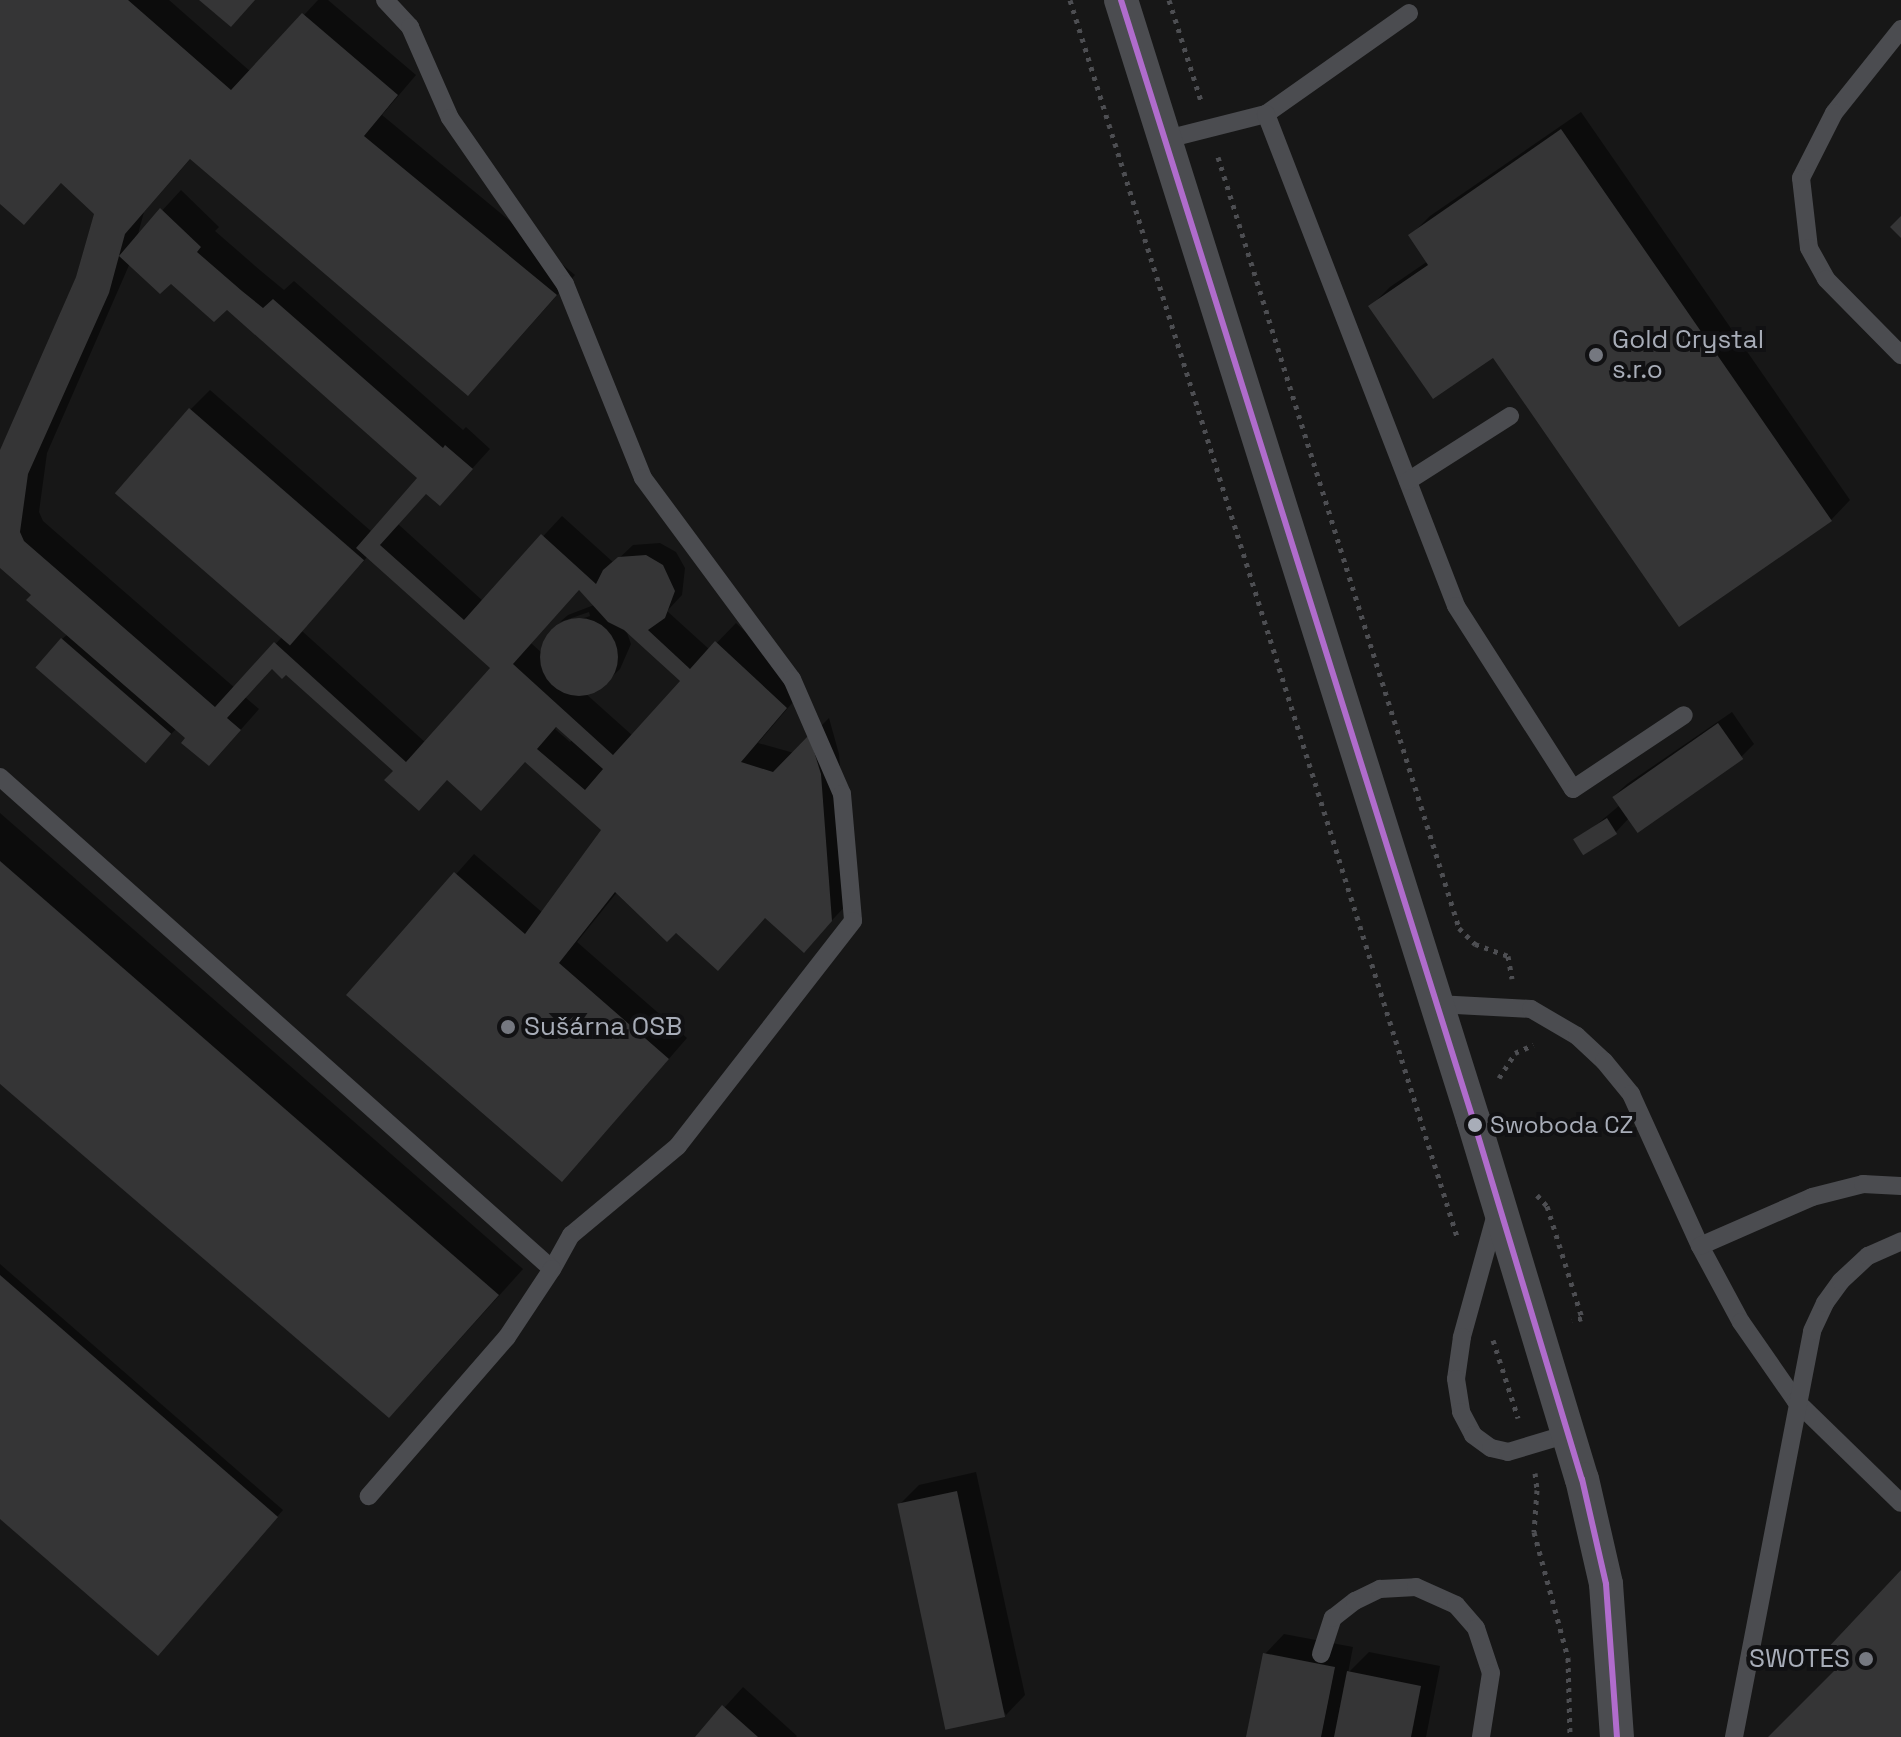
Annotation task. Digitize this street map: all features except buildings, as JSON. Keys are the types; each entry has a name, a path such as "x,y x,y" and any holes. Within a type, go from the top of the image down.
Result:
{"street":[{"path":"1121,0 1437,1004 1568,1434 1606,1584 1617,1737"}],"lane":[{"path":"369,1496 507,1337 571,1235 678,1146 853,921 842,794 792,679 643,478 565,284 450,118 410,27 385,0"},
{"path":"1163,140 1266,114 1409,13"},
{"path":"1901,29 1834,113 1801,178 1809,248 1826,279 1901,355"},
{"path":"1266,114 1456,606 1573,789 1684,715"},
{"path":"1408,481 1510,416"},
{"path":"0,777 552,1269"},
{"path":"1437,1004 1531,1009 1577,1036 1631,1094 1700,1246 1741,1322 1796,1401 1901,1503"},
{"path":"1700,1246 1812,1197 1863,1184 1901,1186"},
{"path":"1499,1203 1462,1337 1456,1379 1461,1412 1473,1435 1491,1448 1508,1452 1568,1434"},
{"path":"1734,1737 1796,1401 1812,1331 1825,1303 1841,1281 1868,1256 1901,1241"},
{"path":"1321,1654 1333,1618 1355,1601 1380,1589 1416,1587 1456,1605 1476,1628 1491,1673 1481,1737"}],"path":[{"path":"1070,0 1446,1202 1527,1447 1537,1490 1534,1532 1568,1658 1570,1737"},
{"path":"1169,0 1459,928 1475,944 1508,956 1525,1046"},
{"path":"1498,1089 1506,1062 1525,1046 1549,1043"},
{"path":"1531,1188 1547,1206 1582,1318 1538,1331"}],"transit line":[{"path":"1121,0 1473,1119 1582,1479 1606,1584 1617,1737"}],"place":[{"name":"Gold Crystal s.r.o","path":"1596,355"},
{"name":"Sušárna OSB","path":"508,1027"},
{"name":"Swoboda CZ","path":"1475,1125"},
{"name":"SWOTES","path":"1866,1659"}]}
